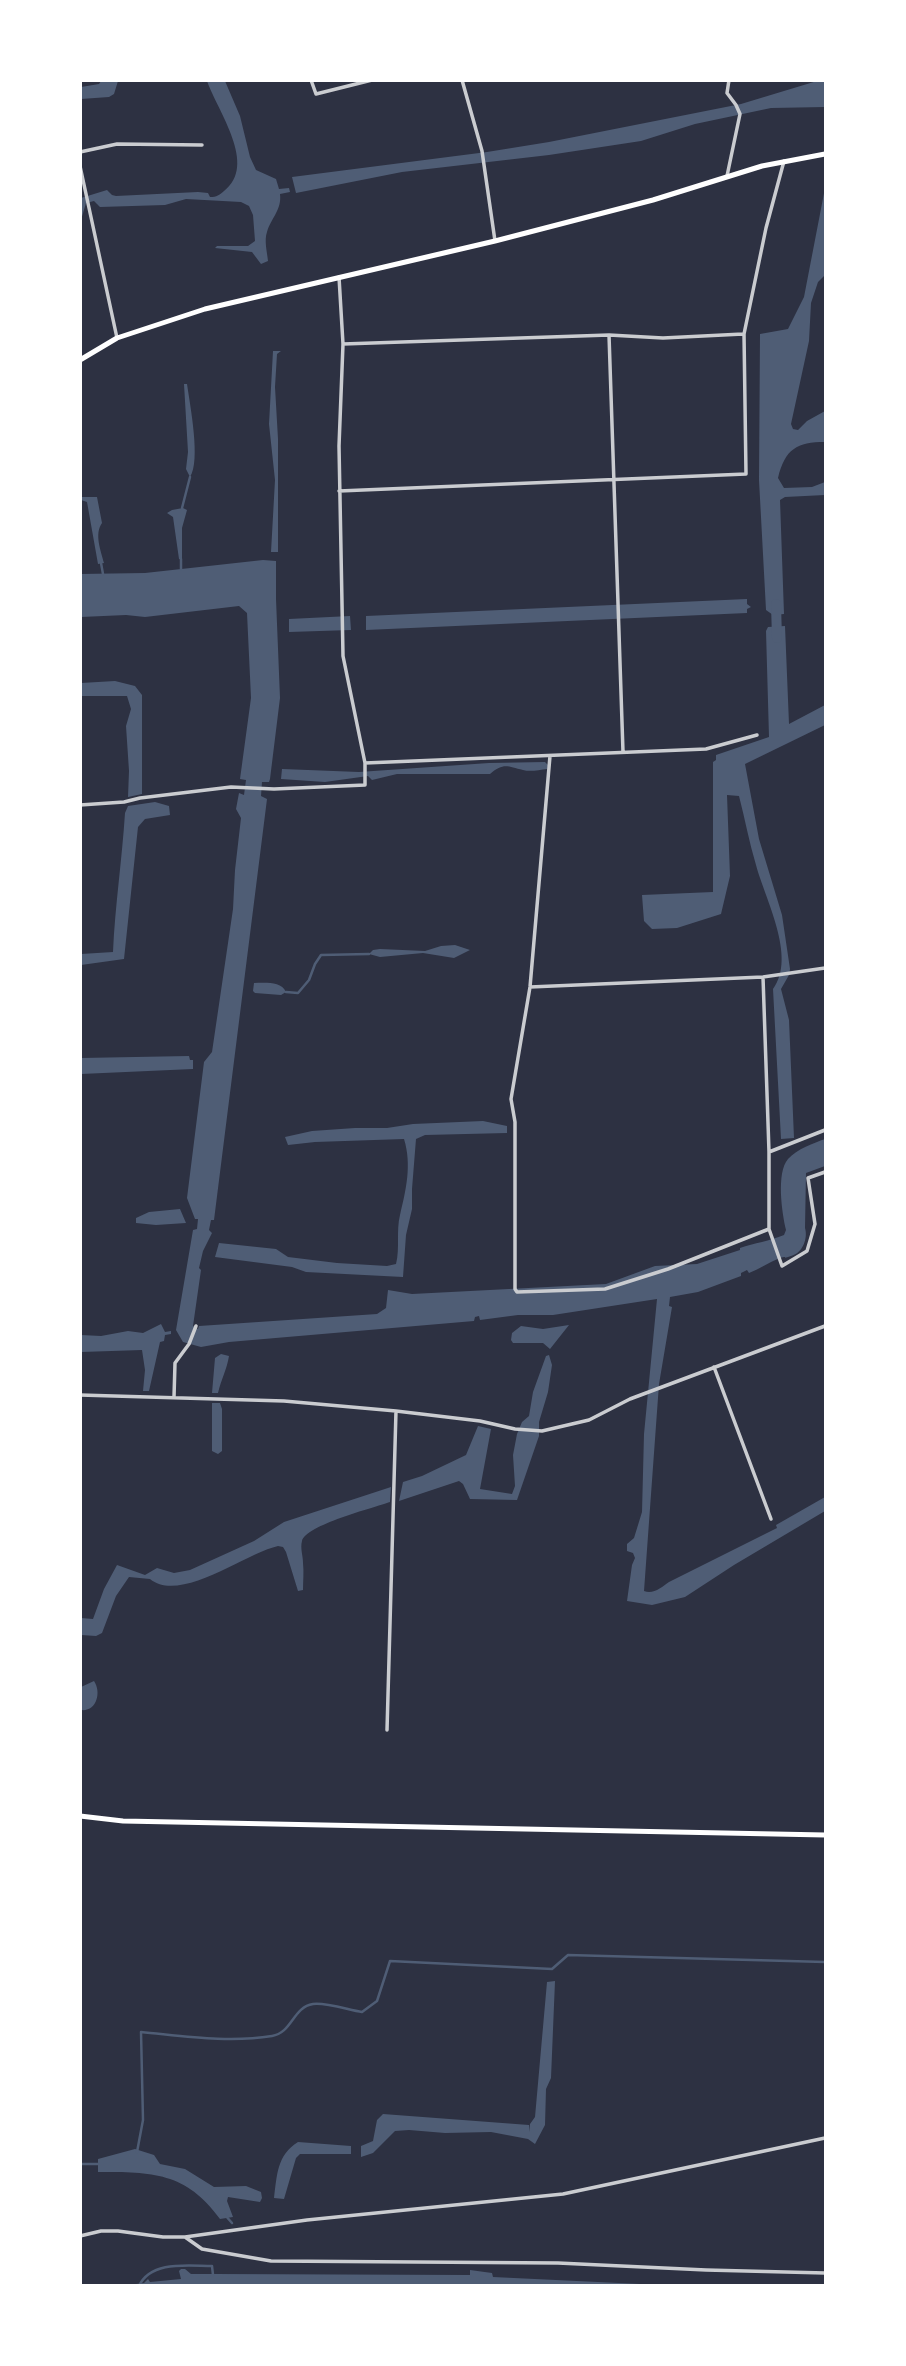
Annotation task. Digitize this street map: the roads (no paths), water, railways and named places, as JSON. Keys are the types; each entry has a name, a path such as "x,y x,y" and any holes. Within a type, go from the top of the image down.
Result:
{"main road":[{"path":"80,360 117,338 205,309 495,241 641,203 727,176 784,161 825,154"},
{"path":"80,1816 123,1821 825,1835"}],"street":[{"path":"311,80 316,94 372,80"},
{"path":"462,80 485,165 495,241"},
{"path":"727,176 740,114 727,93 729,80"},
{"path":"80,152 117,144 202,145"},
{"path":"339,491 746,474 744,334 784,161"},
{"path":"80,166 117,338"},
{"path":"80,805 124,802 230,787 274,789 365,785 365,763 342,648 339,491 343,344 339,277"},
{"path":"343,344 609,335 663,338 744,334"},
{"path":"609,335 623,752"},
{"path":"365,763 706,750 757,734"},
{"path":"550,756 530,987 511,1099 515,1122 514,1289 517,1292 605,1289 769,1230"},
{"path":"530,987 763,977 825,968"},
{"path":"763,977 769,1230 782,1266 807,1251 816,1224 808,1178 825,1172"},
{"path":"769,1152 825,1130"},
{"path":"174,1397 175,1363 189,1344 196,1326"},
{"path":"80,1395 284,1401 396,1411 542,1431 589,1420 635,1397 825,1326"},
{"path":"714,1367 771,1519"},
{"path":"387,1730 396,1411"},
{"path":"80,2236 101,2231 118,2231 186,2237 334,2217 563,2194 825,2138"},
{"path":"186,2237 202,2249 271,2260 558,2263 825,2273"}],"water":[{"path":"101,81 118,81 114,94 109,97 81,99 81,87 99,84"},
{"path":"207,81 225,81 240,116 256,170 276,179 279,189 289,188 290,192 280,194 278,209 266,235 268,261 261,264 252,252 215,248 248,246 255,241 253,215 249,206 241,202 186,199 165,205 100,207 94,201 86,203 81,220 81,198 107,190 116,196 198,192 208,193 210,197 218,196 224,191 233,180 237,167 236,153"},
{"path":"817,81 825,81 825,107 771,108 695,124 641,141 402,172 296,193 292,177 549,142 741,104"},
{"path":"825,188 825,275 818,282 811,303 809,341 791,424 793,429 798,430 807,421 825,411 825,442 794,449 784,460 778,478 784,488 812,487 825,482 825,495 785,497 780,500 784,614 773,615 766,610 759,480 760,334 788,329 804,297"},
{"path":"273,351 281,351 277,354 275,387 278,552 271,552 275,480 269,424"},
{"path":"184,384 187,384 195,446 190,477 186,469 188,452"},
{"path":"80,497 97,497 102,523 99,543 104,563 98,564 87,502"},
{"path":"183,508 187,510 182,528 182,560 179,559 173,517 167,513"},
{"path":"263,560 276,561 280,698 270,779 269,782 262,782 261,796 267,799 214,1220 211,1220 209,1230 212,1233 203,1251 199,1268 201,1270 193,1326 198,1329 199,1326 377,1314 386,1308 388,1290 412,1294 606,1284 655,1266 697,1264 784,1235 786,1230 781,1183 784,1165 796,1152 825,1139 825,1166 806,1173 806,1236 799,1252 749,1273 747,1270 741,1273 741,1276 698,1292 670,1297 669,1306 672,1307 659,1384 644,1591 657,1590 777,1528 776,1525 825,1497 825,1511 685,1597 652,1605 627,1601 635,1558 633,1553 627,1551 627,1544 634,1538 642,1512 644,1434 657,1299 553,1315 518,1315 480,1320 479,1316 475,1317 474,1321 229,1342 201,1347 183,1342 176,1330 193,1230 197,1229 198,1219 195,1219 187,1198 204,1062 212,1052 233,909 241,818 236,809 239,793 244,795 246,780 240,779 251,698 247,613 239,606 145,617 81,617 80,574 145,573"},
{"path":"747,599 747,604 751,607 747,609 747,613 366,630 366,616"},
{"path":"350,616 351,630 289,632 289,619"},
{"path":"785,626 789,724 825,705 825,725 745,764 759,839 782,915 790,969 781,989 789,1020 794,1138 781,1139 773,989 780,976 781,945 739,796 727,795 730,876 721,914 677,928 652,929 644,921 642,895 713,892 713,762 716,755 769,737 766,631 768,627"},
{"path":"115,681 135,686 142,695 142,794 128,797 126,726 131,709 127,696 81,696 81,683"},
{"path":"545,762 547,769 529,771 503,767 490,774 397,774 372,780 368,776 325,782 281,779 282,769 359,772"},
{"path":"155,802 169,806 170,815 145,819 138,827 124,959 81,965 81,954 113,952 125,813 128,806"},
{"path":"455,945 470,950 454,958 423,953 380,957 369,954 380,949 425,951"},
{"path":"254,983 277,984 286,992 281,995 255,993"},
{"path":"189,1056 190,1060 193,1060 193,1069 81,1074 81,1058"},
{"path":"483,1121 507,1126 507,1133 425,1135 416,1139 412,1209 406,1235 403,1277 306,1272 292,1267 215,1257 219,1243 276,1249 288,1257 337,1263 387,1266 396,1264 399,1221 407,1177 408,1158 404,1139 288,1145 285,1137 312,1131"},
{"path":"180,1209 186,1223 136,1223 136,1218 149,1212"},
{"path":"161,1324 165,1332 171,1331 171,1334 165,1335 164,1341 160,1342 149,1391 143,1391 145,1370 142,1350 81,1352 81,1335 101,1336 128,1331 143,1333"},
{"path":"569,1325 550,1349 543,1343 513,1343 511,1340 512,1333 521,1326 543,1329"},
{"path":"221,1354 229,1356 228,1361 218,1393 212,1393 215,1358"},
{"path":"549,1355 552,1365 548,1392 539,1422 539,1436 517,1500 470,1499 459,1481 399,1501 403,1482 466,1455 478,1426 491,1429 480,1489 512,1494 515,1486 513,1455 517,1434 522,1422 529,1416 533,1392 546,1356"},
{"path":"212,1403 220,1403 222,1409 222,1451 218,1454 212,1451"},
{"path":"391,1487 390,1502 327,1523 306,1535 301,1544 303,1590 298,1591 286,1552 283,1547 278,1546 213,1574 178,1585 163,1585 150,1579 129,1577 116,1596 102,1633 96,1636 81,1635 81,1618 93,1619 104,1589 117,1565 145,1575 157,1568 174,1573 190,1570 254,1541 284,1522"},
{"path":"94,1681 96,1701 90,1708 81,1710 81,1687"},
{"path":"555,1981 551,2078 546,2089 545,2125 535,2144 528,2139 491,2132 395,2131 373,2153 361,2157 361,2146 373,2141 377,2120 383,2114 529,2125 529,2132 535,2117 547,1982"},
{"path":"298,2142 351,2146 351,2154 300,2154 296,2158 284,2199 274,2198 282,2159"},
{"path":"135,2149 154,2155 160,2164 185,2169 214,2187 246,2186 261,2192 262,2198 260,2202 228,2197 233,2217 220,2219 207,2203 181,2183 151,2174 98,2172 98,2159"},
{"path":"181,2269 191,2274 470,2275 470,2270 492,2273 493,2277 661,2285 128,2285 144,2283 148,2279 150,2282 181,2279"}],"waterway":[{"path":"182,508 190,477"},
{"path":"181,559 181,569"},
{"path":"101,563 103,574"},
{"path":"776,604 777,638"},
{"path":"286,992 298,993 309,980 321,955 369,954"},
{"path":"137,2152 143,2120 141,2032 206,2038 256,2038 279,2034 301,2010 313,2004 362,2012 377,2001 390,1961 552,1969 568,1955 825,1962"},
{"path":"80,2164 99,2164"},
{"path":"225,2215 232,2223"},
{"path":"139,2286 152,2272 171,2266 212,2266 213,2275"}]}
